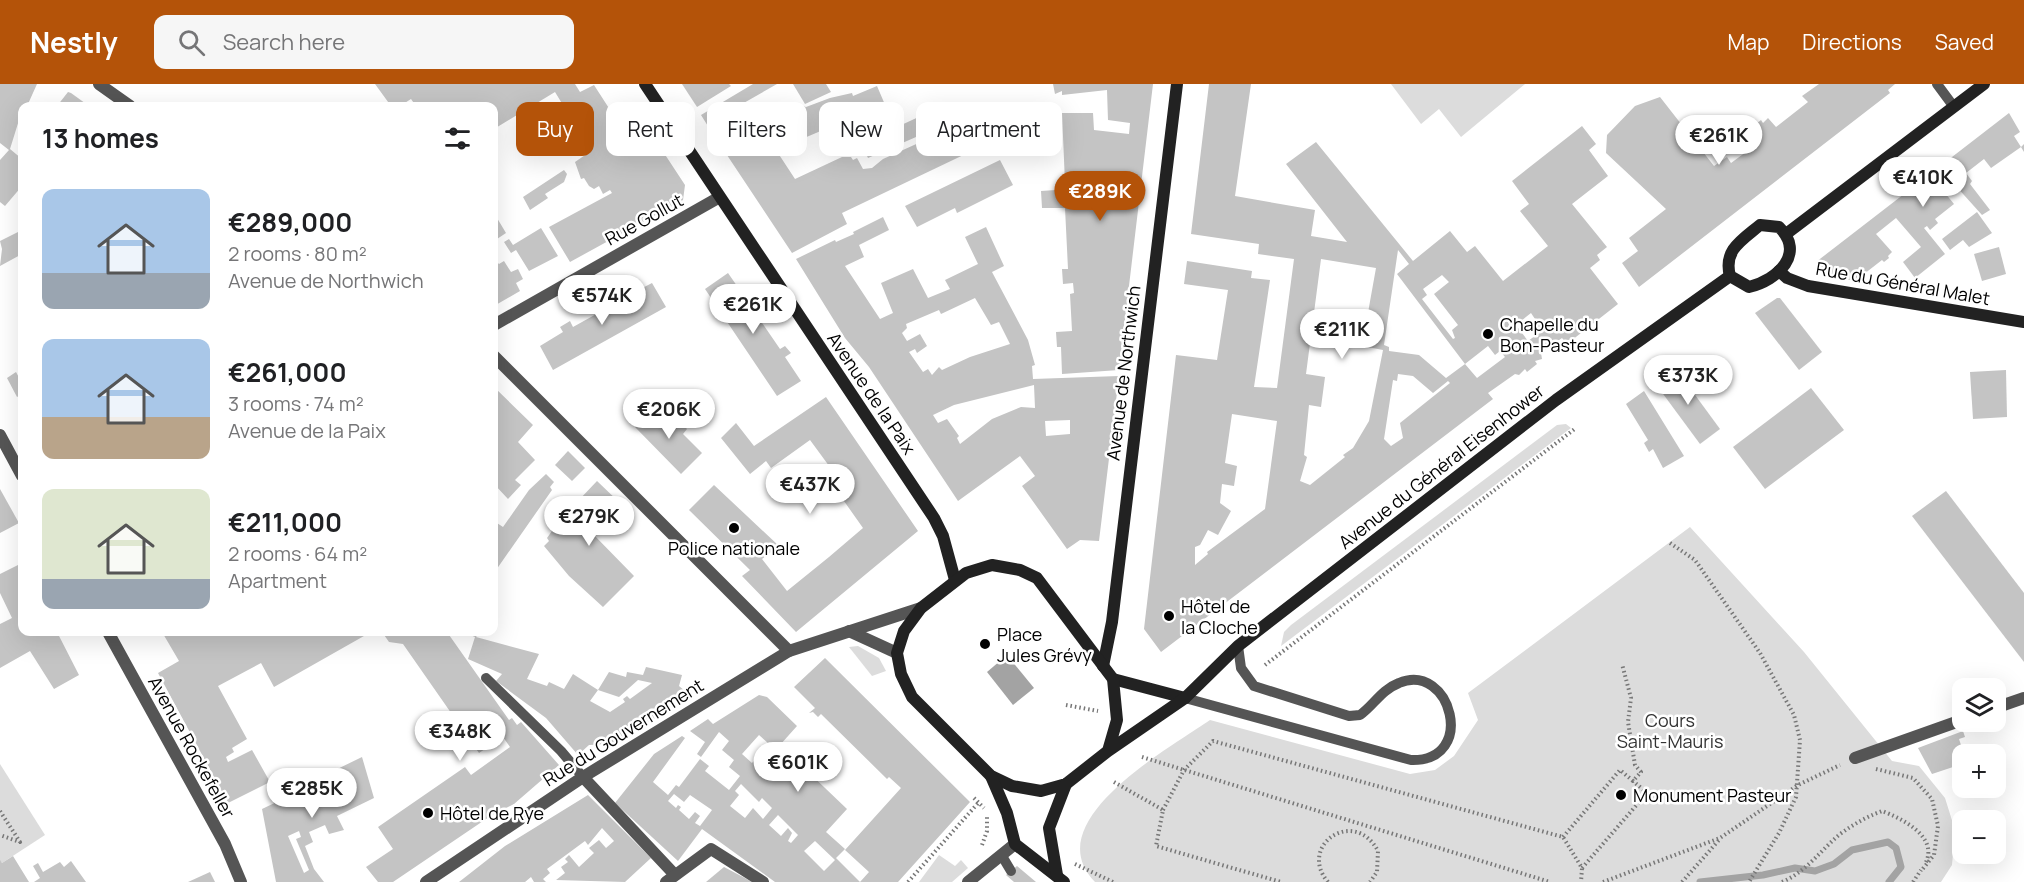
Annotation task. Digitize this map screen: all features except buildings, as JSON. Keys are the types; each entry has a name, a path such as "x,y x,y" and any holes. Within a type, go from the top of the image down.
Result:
{"main road":[{"name":"Avenue de la Paix","path":"645,84 718,198 934,518 943,536 955,580"},
{"name":"Avenue de Northwich","path":"1103,666 1113,610 1177,84"},
{"path":"1786,234 1984,84"},
{"path":"1760,225 1779,227 1790,241 1789,259 1779,271 1760,284 1749,287 1730,276 1727,266 1735,245 1760,225"},
{"name":"Rue du Général Malet","path":"1779,271 1787,278 1808,286 2024,322"},
{"name":"Avenue du Général Eisenhower","path":"1108,751 1185,698 1238,646 1556,400 1730,276"},
{"path":"991,776 1030,791 1050,790 1066,784 1108,751 1117,720 1113,679 1037,578 1020,570 993,565 966,573 921,608 904,631 897,653 901,674 912,697 991,776 1007,813 1015,844 1061,879"},
{"path":"1113,679 1185,698"},
{"path":"1061,879 1049,828 1066,784"}],"street":[{"path":"99,84 124,102"},
{"name":"Rue Gollut","path":"498,323 718,198"},
{"path":"498,360 789,651"},
{"path":"0,435 18,469"},
{"name":"Rue du Gouvernement","path":"426,882 446,877 583,777 789,651 921,608"},
{"path":"849,631 897,653"},
{"name":"Avenue Rockefeller","path":"110,636 225,844 241,882"},
{"path":"2006,704 2024,698"},
{"path":"1855,758 1952,724"},
{"path":"583,777 671,878 711,849 763,882"},
{"path":"968,882 1015,844"}],"lane":[{"path":"1937,84 1954,107"},
{"path":"1185,698 1411,760 1423,761 1436,756 1448,740 1451,726 1450,708 1443,696 1430,685 1415,680 1402,681 1386,689 1360,715 1349,716 1254,686 1241,668 1238,646"},
{"path":"486,678 561,751 583,777"},
{"path":"1002,856 1011,871"}],"path":[{"path":"1265,665 1576,428"},
{"path":"1670,543 1695,560 1760,653 1794,715 1800,741 1796,797 1779,833 1749,882"},
{"path":"1622,664 1631,698 1628,722 1635,765 1641,772 1633,781"},
{"path":"1066,705 1095,712 1105,711"},
{"path":"1281,882 1156,846 1163,810 1184,770 1213,741 1563,837 1582,868 1581,882"},
{"path":"1142,757 1550,882"},
{"path":"1603,882 1720,838 1798,785 1855,758 1868,767 1913,778 1932,799 1938,826 1934,855 1913,882"},
{"path":"1563,837 1620,770 1647,794 1582,868"},
{"path":"1114,782 1163,810"},
{"path":"974,798 985,812 988,823 986,839 980,847"},
{"path":"908,882 979,802"},
{"path":"0,811 20,842 0,836"},
{"path":"1782,882 1796,876 1839,835 1860,820 1882,811 1901,818 1924,837 1928,848 1927,860 1921,871"},
{"path":"1358,832 1360,824"},
{"path":"1328,882 1319,864 1323,845 1336,833 1346,830 1358,832 1373,842 1378,851 1377,872 1370,882"},
{"path":"1682,882 1720,838"},
{"path":"1075,864 1113,882"}],"green space":[{"path":"1391,84 1525,84 1461,137 1439,109 1421,124"},
{"path":"1566,424 1571,428 1281,646 1284,632 1291,625 1557,425"},
{"name":"Cours Saint-Mauris","path":"1690,527 1804,652 1892,761 1919,766 1945,798 1952,820 1952,865 1941,882 1095,882 1081,859 1082,835 1094,812 1115,789 1166,749 1210,720 1410,774 1435,770 1454,756 1478,720 1468,693"},
{"path":"858,646 879,658 886,671 872,676 849,647"},
{"path":"0,764 45,835 2,863 0,861"},
{"path":"939,855 955,866 961,860 968,868 952,882 919,882"}],"shaded area":[{"path":"1007,655 1034,688 1013,705 987,672"}],"waterway":[{"path":"1700,882 1763,875 1795,868 1815,871 1834,864 1852,850 1888,842 1896,848 1901,867 1889,882"}],"place":[{"name":"Chapelle du Bon-Pasteur","path":"1488,334"},
{"name":"Police nationale","path":"734,528"},
{"name":"Hôtel de la Cloche","path":"1169,616"},
{"name":"Place Jules Grévy","path":"985,644"},
{"name":"Monument Pasteur","path":"1621,795"},
{"name":"Hôtel de Rye","path":"428,813"}]}
